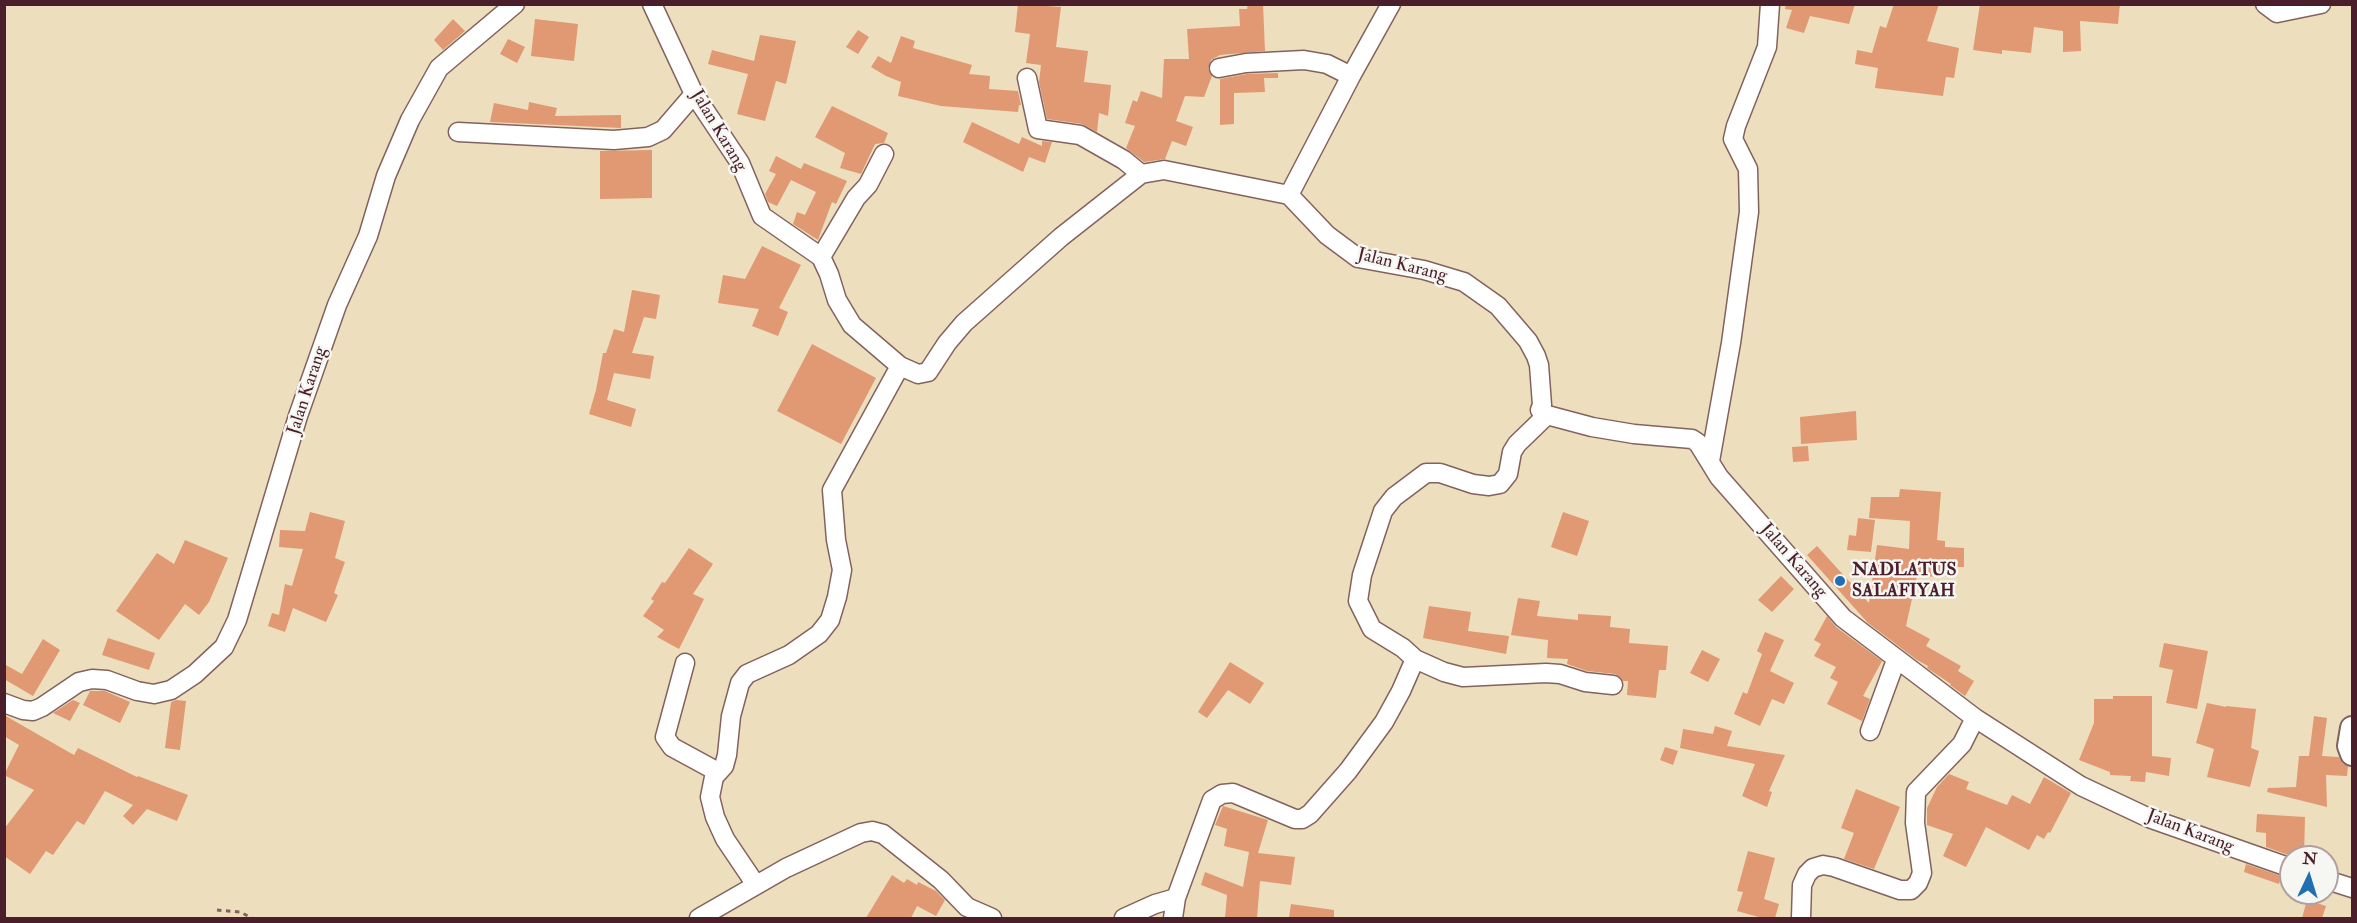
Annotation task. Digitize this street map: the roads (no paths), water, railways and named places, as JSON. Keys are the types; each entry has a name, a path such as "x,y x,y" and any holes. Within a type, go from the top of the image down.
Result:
{"street":[{"name":"Jalan Karang","path":"4,703 33,711 79,682 92,679 107,680 137,692 154,694 171,690 195,674 224,647 237,620 298,416 337,305 368,236 386,176 410,120 439,68 515,4"},
{"name":"Jalan Karang","path":"652,4 694,94 740,163 762,216 821,257"},
{"path":"884,154 868,184 856,198 821,257 837,300 852,326 900,366 918,374 928,372 947,343 964,324 1061,237 1141,174 1164,170 1288,195 1391,4"},
{"path":"1710,461 1731,343 1749,212 1748,169 1734,139 1736,126 1767,47 1770,4"},
{"path":"2265,4 2277,13 2321,4"},
{"path":"1219,68 1246,63 1304,60 1328,64 1351,76"},
{"path":"1027,78 1038,129 1080,135 1099,144 1141,174"},
{"path":"458,132 614,140 648,137 663,130 694,94"},
{"name":"Jalan Karang","path":"1288,195 1327,236 1359,258 1424,270 1464,282 1498,306 1528,341 1536,356 1539,365 1542,405 1539,410 1547,415 1562,421 1634,434 1692,439 1698,443 1719,477 1843,618 1975,718 2081,786 2139,814 2279,864"},
{"path":"756,885 725,838 715,817 710,797 714,777 724,766 727,755 731,716 740,683 747,674 789,656 819,634 830,620 842,570 836,540 832,490 900,366"},
{"path":"1547,415 1517,444 1512,452 1508,474 1500,484 1481,485 1440,473 1426,473 1394,497 1383,511 1362,575 1358,601 1372,629 1403,648 1415,659 1444,672 1463,677 1560,674 1585,682 1613,685"},
{"path":"1173,918 1176,898 1212,800 1222,794 1233,793 1295,819 1302,819 1310,814 1348,771 1384,722 1415,659"},
{"path":"1870,731 1896,660"},
{"path":"685,663 665,737 672,747 718,772"},
{"path":"1801,918 1802,885 1813,868 1823,865 1900,890 1911,890 1918,883 1922,873 1915,823 1916,792 1962,744 1975,718"},
{"path":"2352,729 2349,746 2352,754"},
{"path":"699,918 797,863 861,833 872,831 883,834 932,873 962,913 992,918"},
{"path":"1124,918 1155,904 1176,898"}],"place":[{"name":"NADLATUS SALAFIYAH","path":"1840,581"}]}
